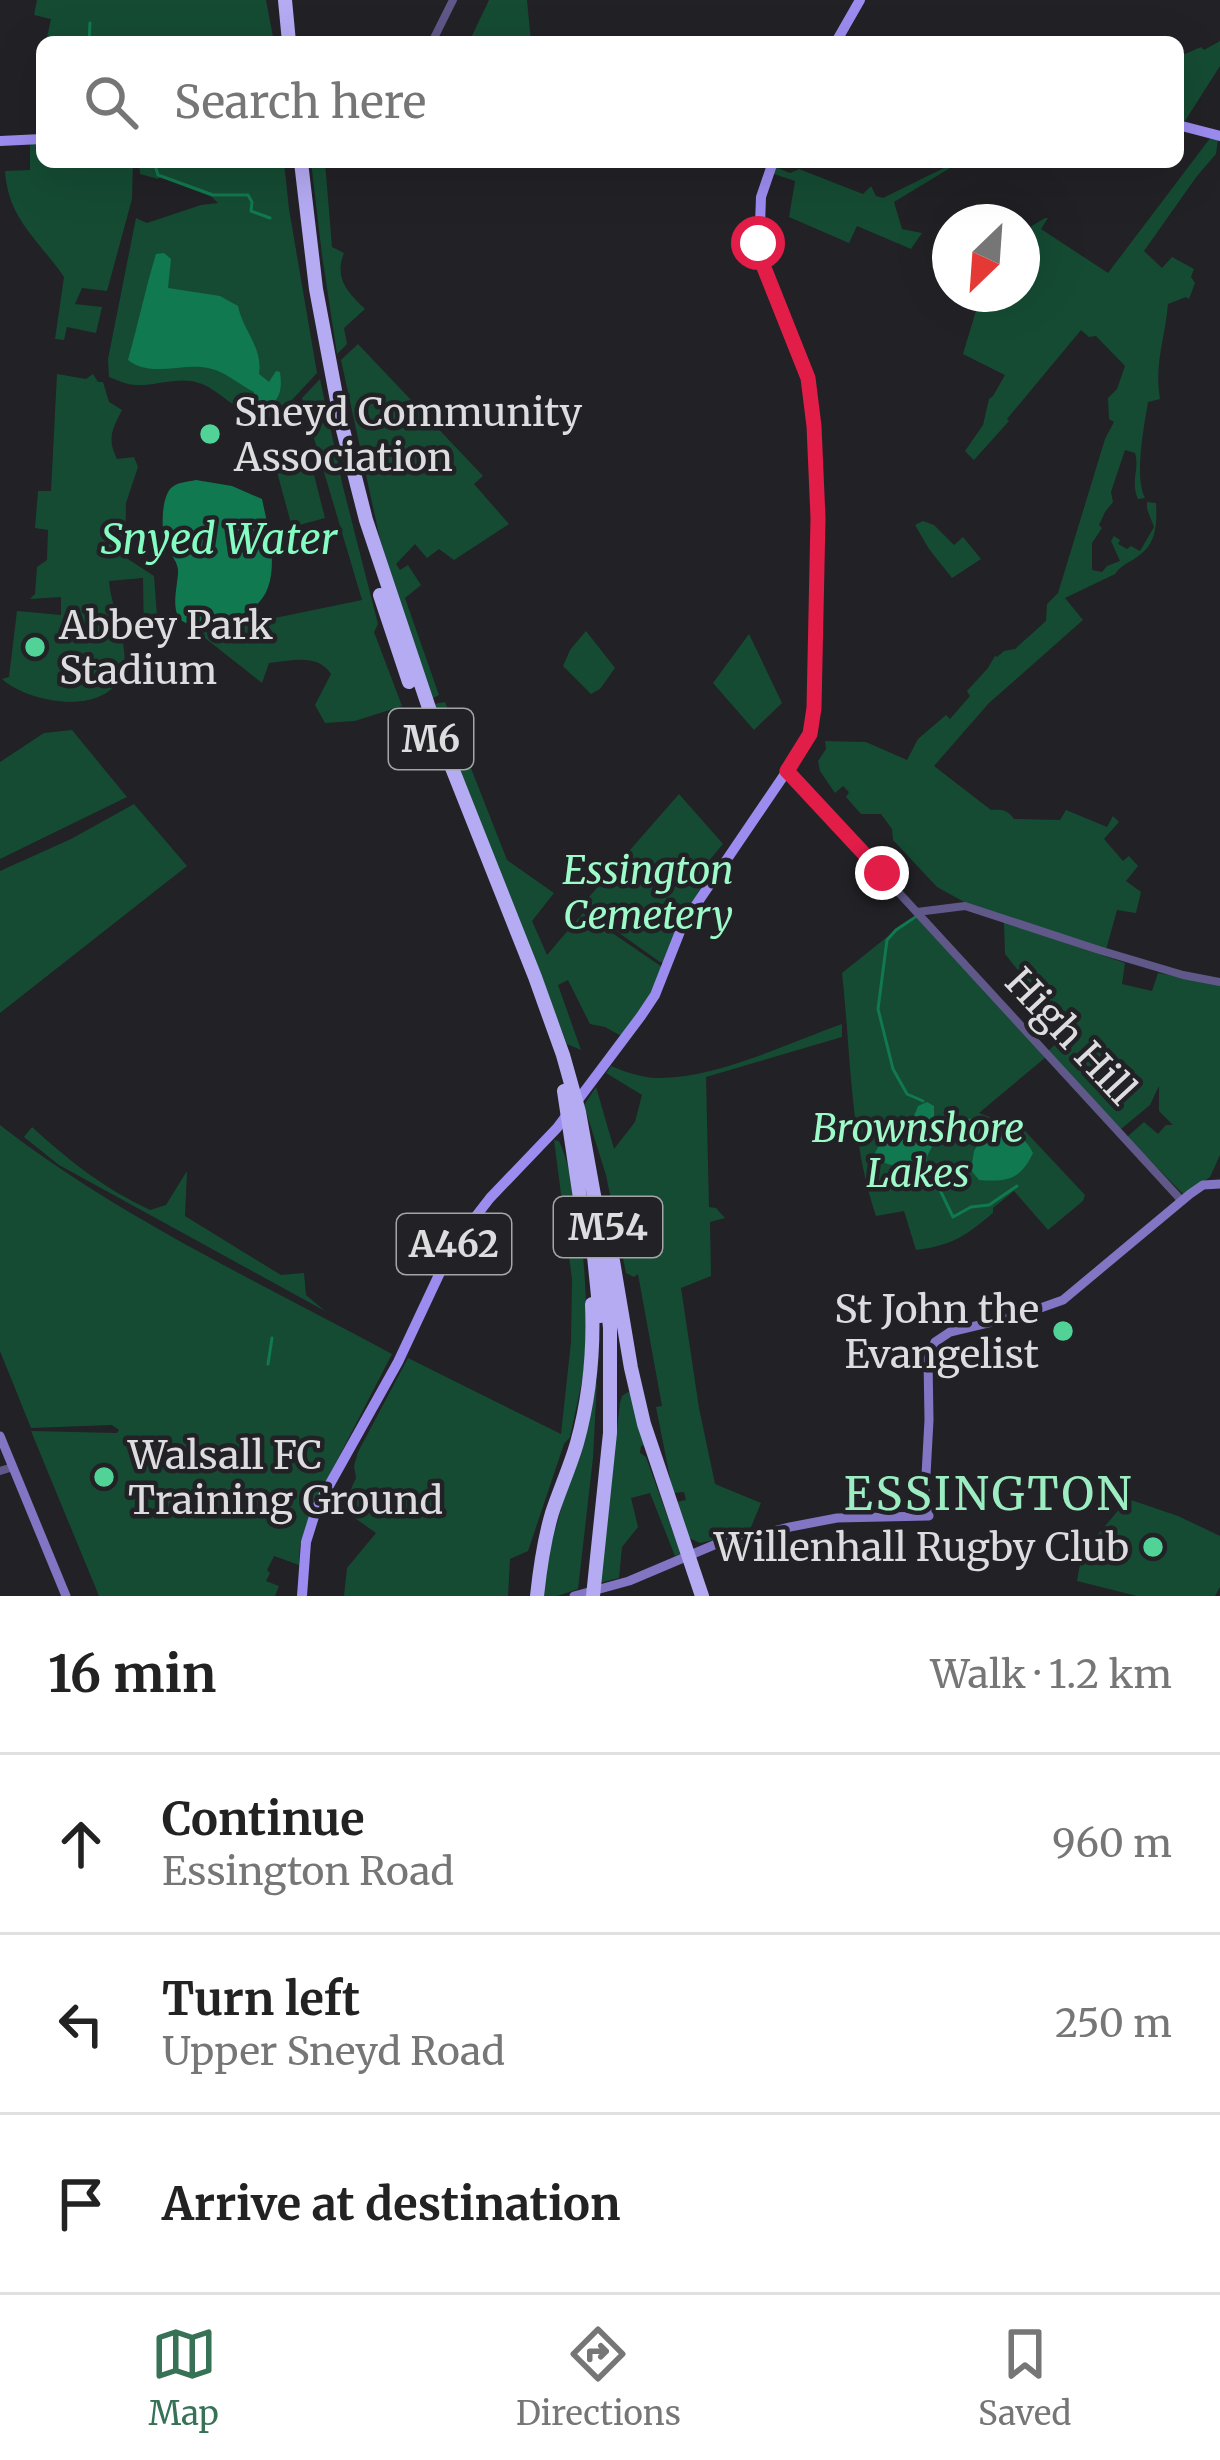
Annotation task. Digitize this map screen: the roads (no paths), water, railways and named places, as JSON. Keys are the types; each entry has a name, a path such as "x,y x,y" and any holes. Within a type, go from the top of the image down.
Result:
{"highway":[{"path":"280,36 281,0"},
{"path":"281,0 288,36"},
{"name":"M6","path":"298,168 326,367 358,522 425,725 526,978 564,1090 585,1183 597,1281 602,1382 588,1596"},
{"name":"M6","path":"326,367 365,520 398,621 535,977 579,1112 608,1288 611,1382 607,1473 588,1596"},
{"name":"M54","path":"567,1070 575,1082 592,1144 644,1424 702,1596"},
{"name":"M54","path":"537,1596 551,1516 576,1445 591,1366 587,1246 564,1090"},
{"path":"598,1213 623,1321"},
{"path":"591,1366 597,1281"}],"main road":[{"path":"841,36 860,0"},
{"path":"1184,127 1220,136"},
{"path":"0,141 36,139"},
{"name":"A462","path":"302,1596 306,1542 317,1508 398,1362 452,1247 557,1128 655,995 683,924 810,734 818,499 814,426 808,378 759,252 761,197 771,168"},
{"path":"574,1596 612,1586 714,1545 823,1520 929,1516 925,1493 928,1353 940,1336 1063,1300 1182,1201 1204,1186 1220,1184"},
{"path":"0,1436 66,1596"}],"street":[{"path":"435,36 453,0"},
{"name":"High Hill","path":"787,771 1182,1201"},
{"path":"917,912 964,906 1162,969 1220,982"},
{"path":"0,1472 13,1467"}],"water":[{"path":"156,254 171,259 168,288 220,296 238,306 258,356 259,374 269,382 280,372 280,391 271,406 254,402 254,392 212,369 147,368 128,360"},
{"name":"Snyed Water","path":"196,480 232,486 262,499 272,560 260,602 242,614 192,624 176,612 178,569 164,538 163,516 170,489"},
{"path":"927,1102 934,1106 927,1163 939,1188 935,1190 922,1167 890,1165 874,1156 883,1141"},
{"path":"946,1111 953,1118 1010,1130 1033,1153 1012,1177 979,1180 971,1170 982,1137 945,1118"}],"waterway":[{"path":"89,36 90,23"},
{"path":"156,168 158,175 213,195 248,195 251,211 270,218"},
{"path":"917,916 887,940 878,1009 893,1069 907,1094 923,1101"},
{"path":"939,1188 953,1217 971,1207 989,1205 1017,1186"},
{"path":"268,1364 272,1338"}],"place":[{"name":"Sneyd Community Association","path":"210,434"},
{"name":"Abbey Park Stadium","path":"35,647"},
{"name":"St John the Evangelist","path":"1063,1331"},
{"name":"Walsall FC Training Ground","path":"104,1477"},
{"name":"Willenhall Rugby Club","path":"1153,1547"}],"district":[{"name":"ESSINGTON","path":"989,1494"}],"park label":[{"name":"Essington Cemetery","path":"648,892"},
{"name":"Brownshore Lakes","path":"918,1150"}]}
